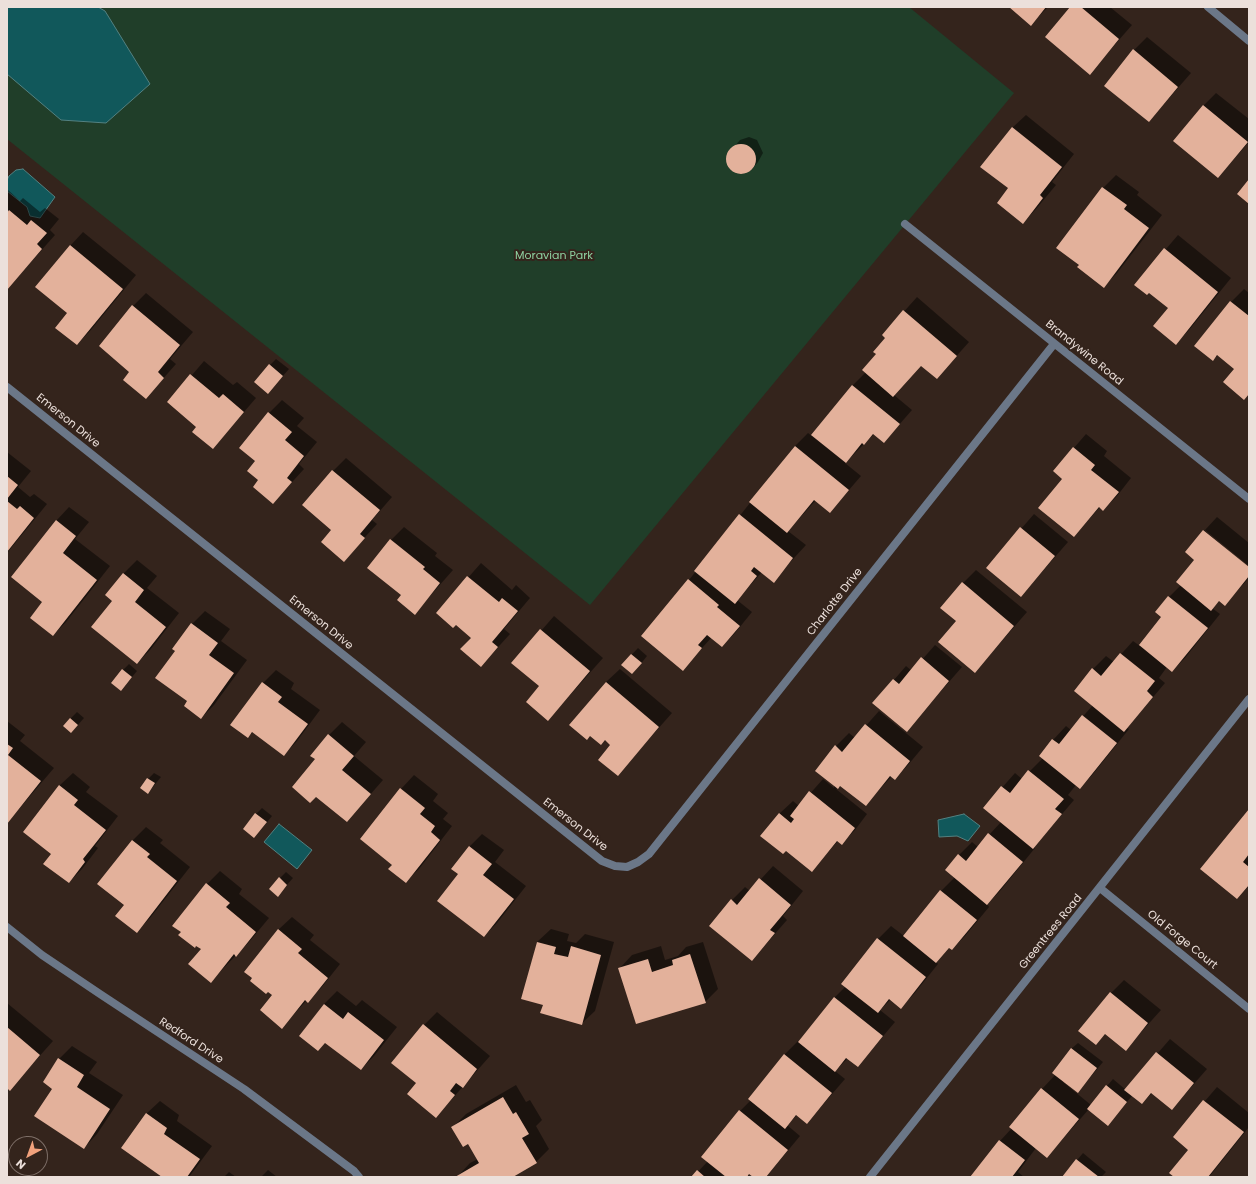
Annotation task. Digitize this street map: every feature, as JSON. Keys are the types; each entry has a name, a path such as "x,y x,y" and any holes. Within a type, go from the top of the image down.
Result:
{"street":[{"path":"1208,7 1249,41"},
{"name":"Brandywine Road","path":"905,224 1249,499"},
{"name":"Charlotte Drive","path":"627,867 638,862 649,854 1054,344"},
{"name":"Emerson Drive","path":"7,387 602,861 615,866 627,867"},
{"name":"Greentrees Road","path":"870,1177 1249,699"},
{"name":"Old Forge Court","path":"1100,888 1249,1009"},
{"name":"Redford Drive","path":"7,927 42,955 87,986 244,1089 354,1171 359,1177"}],"green space":[{"name":"Moravian Park","path":"7,7 909,7 1014,93 590,605 7,139"}],"water":[{"path":"7,7 98,7 105,11 150,84 106,123 61,120 7,74"},
{"path":"23,169 55,197 40,218 30,216 27,207 7,191 7,180 9,176 16,170"},
{"path":"964,814 980,826 968,841 957,836 939,837 938,820"},
{"path":"279,824 312,850 297,869 264,842"}],"building":[{"path":"1009,7 1046,7 1031,26"},
{"path":"1070,7 1081,7 1119,39 1090,75 1045,37"},
{"path":"1133,49 1178,87 1149,122 1104,86"},
{"path":"1203,105 1248,142 1218,178 1173,141"},
{"path":"1012,127 1062,167 1040,195 1043,198 1023,224 997,203 1008,188 980,167"},
{"path":"741,144 752,148 756,159 752,170 741,174 730,170 726,159 730,148"},
{"path":"1249,179 1249,204 1237,194"},
{"path":"1102,187 1127,205 1124,209 1149,228 1104,288 1077,267 1079,265 1056,248"},
{"path":"9,210 27,225 31,220 47,233 37,244 42,249 7,290 7,213"},
{"path":"70,245 123,289 77,345 55,328 67,313 35,287"},
{"path":"1164,248 1218,292 1176,345 1153,326 1168,308 1149,293 1147,295 1134,285"},
{"path":"1230,301 1249,316 1249,394 1244,400 1223,382 1234,369 1217,355 1213,361 1194,346"},
{"path":"132,305 180,345 158,372 164,378 146,399 123,380 129,372 99,346"},
{"path":"903,310 957,356 937,379 921,366 893,397 862,370 876,354 873,352 885,338 882,335"},
{"path":"269,364 283,376 268,394 254,382"},
{"path":"190,374 219,398 223,394 244,412 213,449 192,432 196,427 167,402"},
{"path":"852,385 900,424 884,443 873,434 864,445 862,443 846,463 811,435"},
{"path":"268,412 292,432 285,440 304,456 287,478 292,482 273,504 253,487 258,480 247,471 255,461 239,448"},
{"path":"795,446 849,490 830,513 814,500 787,533 749,502"},
{"path":"1073,447 1095,465 1091,470 1119,492 1103,511 1099,507 1074,537 1038,508 1062,479 1053,471"},
{"path":"332,470 380,510 360,534 365,538 344,562 321,542 331,530 302,505"},
{"path":"7,476 18,485 7,499"},
{"path":"7,501 17,509 20,506 34,518 7,552"},
{"path":"739,514 793,558 774,583 754,567 751,571 757,576 735,604 694,571"},
{"path":"56,520 76,536 63,553 97,580 53,636 30,618 42,602 11,577"},
{"path":"1020,527 1055,556 1021,597 986,568"},
{"path":"1203,530 1249,567 1249,576 1225,606 1219,601 1211,611 1176,582 1194,560 1185,552"},
{"path":"390,539 425,567 423,569 440,583 415,615 397,600 401,595 367,568"},
{"path":"123,573 144,590 135,602 166,627 137,664 91,627 112,601 105,595"},
{"path":"467,576 499,602 502,598 518,611 492,642 498,647 481,667 460,649 471,638 456,625 453,628 436,613"},
{"path":"688,579 719,605 717,607 740,626 722,647 707,635 698,645 702,648 683,671 641,636"},
{"path":"962,582 1014,626 975,673 938,642 956,621 940,608"},
{"path":"1168,596 1208,628 1172,672 1139,645 1161,617 1155,612"},
{"path":"191,623 218,643 209,655 234,673 201,719 184,706 187,701 155,678 175,651 172,649"},
{"path":"540,629 590,671 548,721 526,702 539,686 511,663"},
{"path":"1120,653 1155,681 1147,691 1153,697 1124,732 1074,691 1092,668 1101,676"},
{"path":"631,654 642,663 632,674 621,665"},
{"path":"921,657 949,681 907,732 872,703 893,679 899,684"},
{"path":"122,669 132,677 121,691 111,683"},
{"path":"262,682 282,697 278,702 308,724 284,756 252,732 248,738 230,725"},
{"path":"606,682 659,727 618,776 598,760 610,745 605,740 601,745 590,736 587,740 569,725"},
{"path":"1082,715 1117,743 1080,789 1039,756 1052,739 1059,744"},
{"path":"70,718 78,725 71,733 63,726"},
{"path":"865,724 910,761 895,780 890,776 866,806 840,786 838,789 815,771 835,745 842,752"},
{"path":"328,734 354,756 342,770 371,794 347,822 316,797 310,803 292,787 315,759 310,756"},
{"path":"7,744 13,748 8,755 41,781 7,824"},
{"path":"1028,770 1064,799 1055,809 1062,814 1033,849 983,808 1001,786 1010,793"},
{"path":"147,778 155,783 148,794 140,788"},
{"path":"59,785 78,800 74,805 106,830 83,859 85,862 69,883 43,864 51,854 23,832"},
{"path":"400,788 425,808 420,814 435,826 431,832 440,840 406,883 388,869 392,865 360,839"},
{"path":"809,791 855,828 842,845 837,841 812,872 786,851 783,854 760,836 779,813 791,823 794,819 790,816"},
{"path":"1249,809 1249,854 1243,862 1249,867 1249,885 1237,899 1200,869"},
{"path":"255,813 267,822 254,838 243,829"},
{"path":"988,833 1023,862 987,905 945,870 958,854 966,861"},
{"path":"132,840 150,854 147,857 177,881 137,933 115,916 124,905 97,884"},
{"path":"469,846 492,864 483,875 514,899 484,937 437,901 458,874 451,869"},
{"path":"279,877 287,885 278,897 269,889"},
{"path":"759,878 791,905 770,930 775,933 752,961 709,926 731,899 737,905"},
{"path":"206,883 230,903 226,907 256,932 236,957 234,954 211,983 188,964 201,949 196,946 195,948 178,935 181,932 172,926"},
{"path":"940,890 977,920 952,950 949,948 936,963 903,936"},
{"path":"278,929 302,949 298,953 328,978 308,1003 305,1000 282,1029 260,1010 272,995 268,992 266,994 250,981 252,978 244,972"},
{"path":"877,938 926,977 901,1009 889,999 878,1013 841,984"},
{"path":"537,942 556,947 554,954 568,957 571,946 601,955 582,1025 540,1013 543,1005 521,999"},
{"path":"690,954 706,1003 636,1024 618,968 648,959 652,972 673,965 672,960"},
{"path":"1110,992 1148,1023 1126,1051 1105,1034 1096,1045 1078,1031"},
{"path":"834,997 883,1036 858,1067 846,1058 835,1072 798,1042"},
{"path":"324,1004 343,1019 348,1012 384,1040 361,1070 325,1043 318,1051 299,1036"},
{"path":"423,1024 477,1069 463,1088 456,1083 450,1091 455,1095 436,1118 407,1094 416,1083 391,1063"},
{"path":"7,1027 40,1055 10,1091 7,1088"},
{"path":"1071,1048 1097,1068 1078,1093 1052,1073"},
{"path":"1156,1052 1194,1083 1172,1110 1151,1093 1142,1104 1124,1090"},
{"path":"784,1054 832,1093 807,1124 796,1115 785,1129 748,1099"},
{"path":"58,1058 84,1075 77,1087 110,1109 84,1149 34,1116 52,1089 43,1082"},
{"path":"1106,1085 1127,1102 1108,1126 1087,1109"},
{"path":"1041,1088 1079,1119 1047,1158 1009,1127"},
{"path":"503,1097 513,1114 516,1112 529,1134 522,1138 537,1163 513,1177 455,1177 479,1163 468,1144 463,1147 451,1127"},
{"path":"1203,1100 1244,1132 1208,1177 1174,1177 1169,1173 1188,1150 1173,1137"},
{"path":"739,1110 788,1150 766,1177 753,1177 749,1174 747,1177 726,1177 701,1157"},
{"path":"146,1113 167,1128 164,1134 200,1159 187,1177 162,1177 121,1148"},
{"path":"999,1140 1025,1160 1012,1177 970,1177"},
{"path":"1076,1159 1099,1177 1062,1177"},
{"path":"697,1170 705,1177 691,1177"}]}
